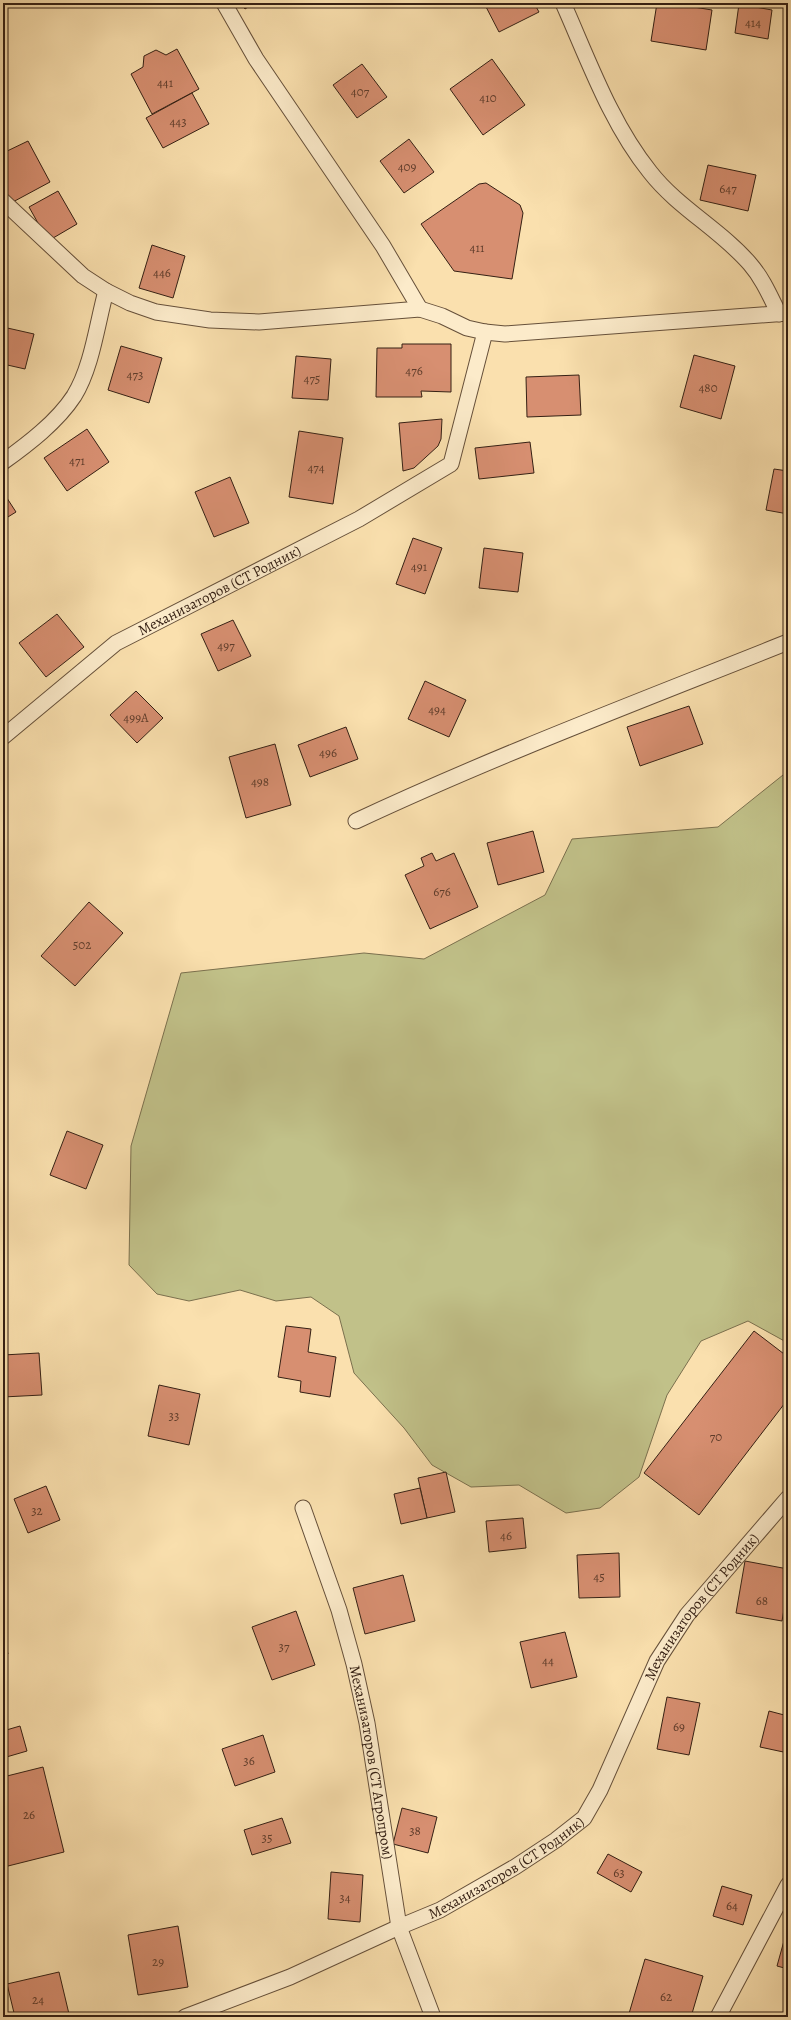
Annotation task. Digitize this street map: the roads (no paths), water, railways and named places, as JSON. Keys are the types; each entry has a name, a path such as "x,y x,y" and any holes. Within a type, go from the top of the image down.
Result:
{"lane":[{"path":"224,3 256,59 384,246 420,309"},
{"path":"3,201 83,276 106,291 130,303 156,312 210,320 260,322 420,309 442,316 467,328 505,334 783,313 750,264 690,212 646,168 631,146 613,112 563,3"},
{"path":"3,462 57,418 74,395 86,368 106,291"},
{"name":"Механизаторов (СТ Родник)","path":"3,737 116,643 359,519 451,464 485,332"},
{"path":"356,821 400,800 581,725 788,642"},
{"name":"Механизаторов (СТ Родник)","path":"185,2017 290,1978 399,1927 440,1910 515,1867 556,1840 584,1818 600,1790 657,1661 687,1615 788,1498"},
{"name":"Механизаторов (СТ Агропром)","path":"303,1508 339,1610 354,1664 367,1723 399,1927 433,2017"},
{"path":"718,2017 720,2009 788,1885"}]}
